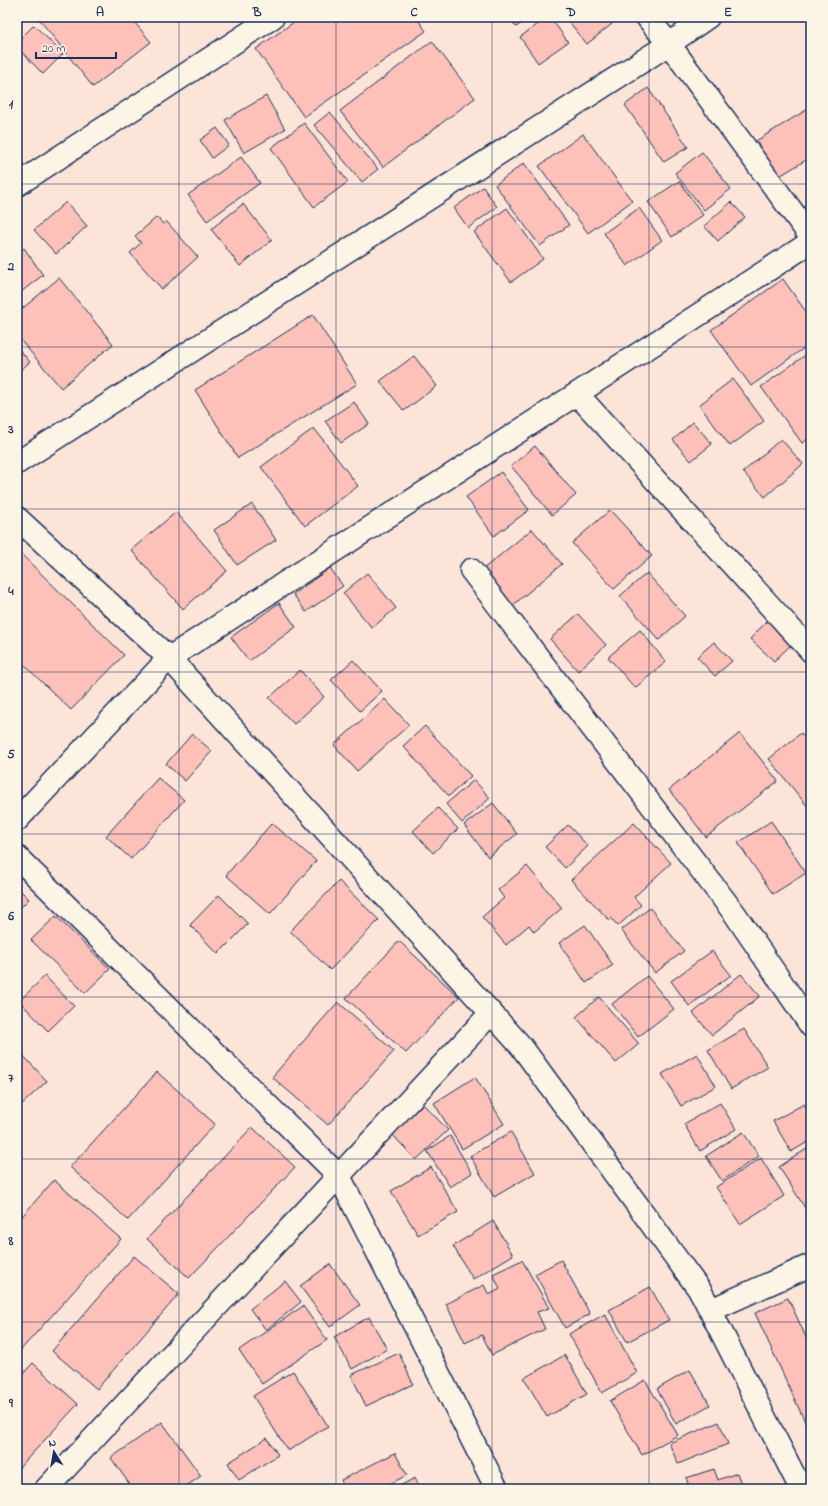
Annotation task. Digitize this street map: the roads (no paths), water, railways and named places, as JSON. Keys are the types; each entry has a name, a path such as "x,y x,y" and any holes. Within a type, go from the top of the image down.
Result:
{"street":[{"path":"17,184 273,17"},
{"path":"647,17 670,44 811,237"},
{"path":"17,463 670,44 708,17"},
{"path":"17,820 169,658 811,242"},
{"path":"577,394 811,651"},
{"path":"17,518 169,658 521,1046 701,1292 800,1489"},
{"path":"471,570 735,914 811,1026"},
{"path":"17,857 339,1176 497,1489"},
{"path":"46,1489 491,1013"},
{"path":"711,1310 811,1264"}]}
